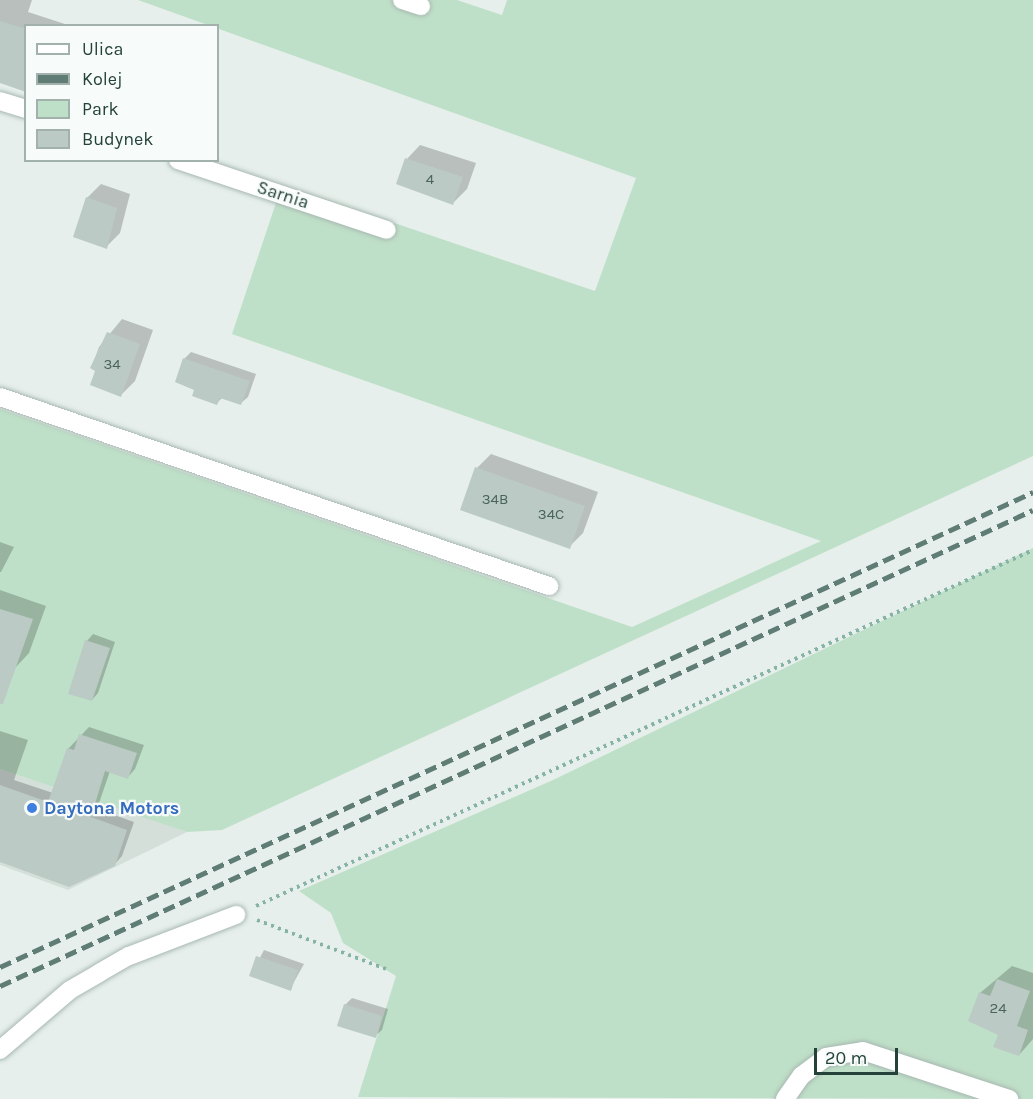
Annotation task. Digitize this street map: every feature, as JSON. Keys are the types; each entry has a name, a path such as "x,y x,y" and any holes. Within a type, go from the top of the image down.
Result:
{"street":[{"path":"402,0 421,6"},
{"path":"0,101 24,109"},
{"name":"Sarnia","path":"184,162 387,230"},
{"path":"0,397 549,586"},
{"path":"0,1050 70,990 99,973 129,956 236,915"},
{"path":"785,1099 801,1076 826,1057 863,1051 1009,1099"}],"path":[{"path":"236,915 1033,550"},
{"path":"236,915 267,922 386,969"}],"shaded area":[{"path":"0,769 187,832 68,890 0,865"}],"green space":[{"path":"138,0 457,0 502,15 507,0 1033,0 1033,456 222,830 187,832 0,769 0,409 632,627 821,541 232,334 282,185 595,291 636,178 219,29 219,24 205,24"},
{"path":"1033,548 1033,1099 358,1097 396,976 343,943 331,913 299,891 553,780"}],"building":[{"path":"0,21 24,28 24,91 0,83"},
{"path":"405,158 463,177 453,205 396,184"},
{"path":"86,197 117,208 107,249 73,237"},
{"path":"107,332 140,344 121,397 90,385 95,371 90,368"},
{"path":"183,358 250,381 241,405 220,398 217,405 192,396 194,390 175,382"},
{"path":"475,467 585,506 570,549 460,510"},
{"path":"0,609 33,619 3,704 0,704"},
{"path":"85,640 110,648 92,701 68,694"},
{"path":"79,734 137,753 128,779 105,771 91,817 127,830 115,866 69,887 0,862 0,785 48,802 67,748 74,750"},
{"path":"256,956 298,970 291,991 249,976"},
{"path":"997,979 1030,991 1017,1026 1028,1030 1019,1056 993,1047 998,1035 968,1021 979,992 990,996"},
{"path":"344,1004 382,1016 376,1038 337,1026"}],"railway":[{"path":"0,967 1033,492"},
{"path":"0,986 1033,510"}],"place":[{"name":"Daytona Motors","path":"32,808"}]}
